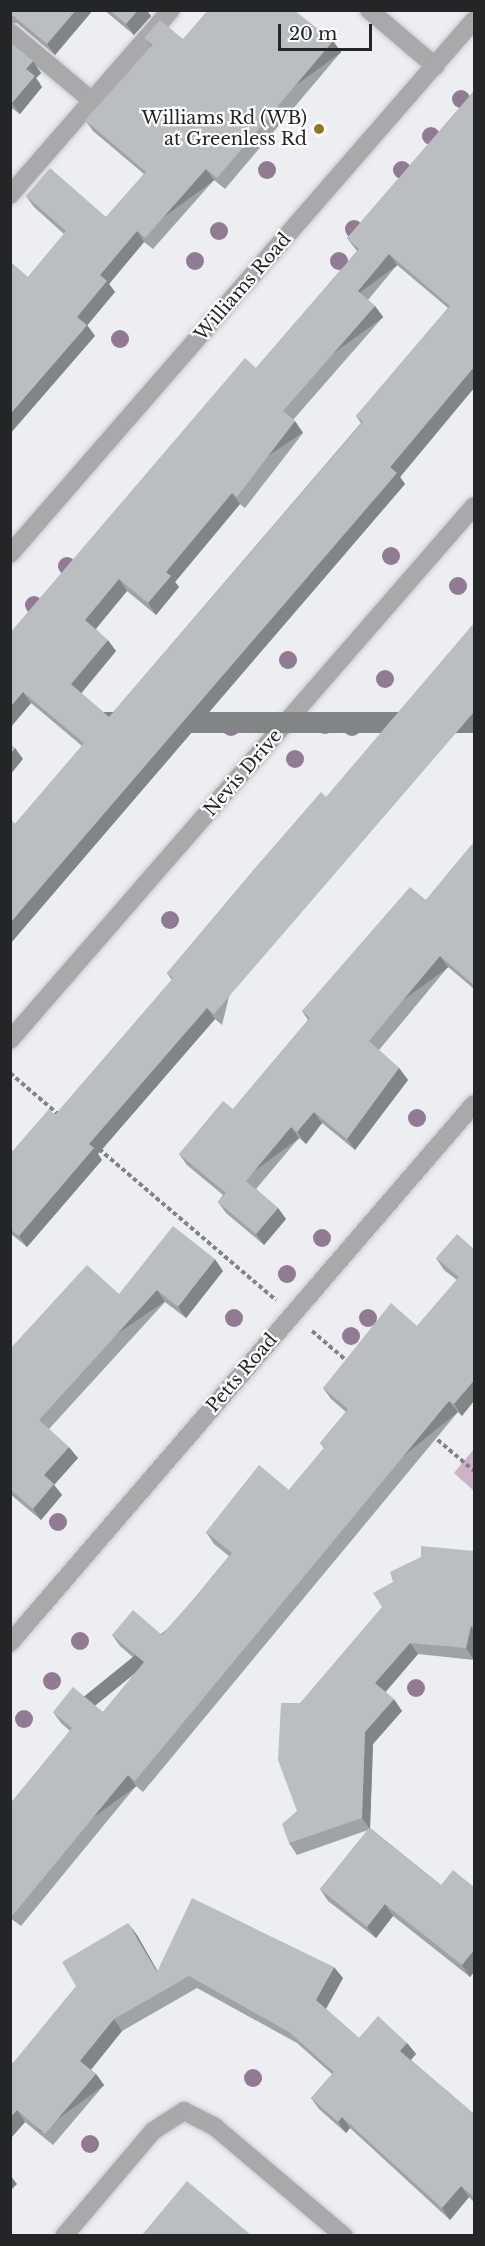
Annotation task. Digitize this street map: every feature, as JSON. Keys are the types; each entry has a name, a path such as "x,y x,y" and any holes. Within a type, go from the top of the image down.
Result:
{"street":[{"path":"10,195 171,10"},
{"path":"369,10 435,66"},
{"name":"Williams Road","path":"10,554 474,20"},
{"path":"10,32 91,100"},
{"name":"Nevis Drive","path":"10,1040 474,506"},
{"name":"Petts Road","path":"10,1643 474,1104"},
{"path":"63,2235 153,2131 184,2111 215,2127 344,2235"}],"path":[{"path":"10,1073 62,1117"},
{"path":"89,1140 283,1306"},
{"path":"302,1323 358,1371"},
{"path":"430,1433 474,1471"}],"shaded area":[{"path":"474,1449 474,1491 454,1473"}],"building":[{"path":"10,10 76,10 47,44 10,13"},
{"path":"110,10 138,10 126,24"},
{"path":"208,10 294,10 333,41 217,178 206,169 145,238 137,231 100,275 107,281 77,317 87,325 10,414 10,265 12,263 28,277 66,231 26,196 50,168 106,217 146,172 85,120 153,45 144,38 160,20 183,39"},
{"path":"10,42 33,61 26,69 35,76 12,103 10,101"},
{"path":"474,91 474,367 390,467 397,473 10,923 10,819 15,824 84,743 23,692 10,707 10,633 245,358 256,368 359,249 347,238","holes":["389,254 450,306 356,416 363,422 109,717 71,684 108,640 85,620 119,579 148,603 171,576 166,572 232,493 237,497 295,421 283,411 375,306 358,291"]},
{"path":"474,623 474,712 214,1014 207,1008 89,1144 94,1148 19,1236 10,1229 10,1154 49,1109 55,1115 173,978 167,973 263,859 321,792 326,797"},
{"path":"10,744 15,748 10,754"},
{"path":"474,842 474,985 440,956 369,1041 399,1068 347,1139 314,1112 297,1132 291,1127 246,1181 278,1208 256,1234 218,1202 226,1193 179,1154 223,1101 233,1109 310,1018 302,1011 410,887 426,900"},
{"path":"173,1226 215,1259 178,1307 157,1290 39,1420 69,1447 44,1475 54,1484 33,1509 10,1489 10,1349 87,1265 119,1294"},
{"path":"457,1234 474,1249 474,1380 454,1404 449,1401 135,1781 128,1775 13,1915 10,1913 10,1804 72,1728 53,1712 73,1687 103,1712 144,1662 112,1635 133,1610 162,1635 192,1601 232,1553 206,1532 259,1465 289,1490 325,1447 320,1443 348,1409 323,1388 391,1303 417,1326 459,1277 436,1258"},
{"path":"421,1546 474,1551 474,1626 471,1626 466,1648 410,1643 375,1683 394,1699 365,1732 362,1818 289,1843 282,1824 297,1811 278,1760 281,1703 300,1703 382,1607 373,1593 393,1582 390,1572 421,1557"},
{"path":"369,1828 441,1885 453,1870 474,1887 474,1950 462,1965 385,1904 367,1927 320,1889"},
{"path":"192,1898 334,1967 316,2000 359,2038 378,2016 407,2043 400,2051 474,2114 474,2197 461,2186 442,2208 342,2117 338,2122 311,2098 334,2072 289,2032 189,1976 114,2019 80,2061 96,2074 45,2134 17,2110 10,2118 10,2060 13,2063 76,1986 62,1962 128,1923 157,1972"},
{"path":"187,2181 251,2235 142,2235"}],"place":[{"name":"Williams Rd (WB) at Greenless Rd","path":"319,129"}]}
